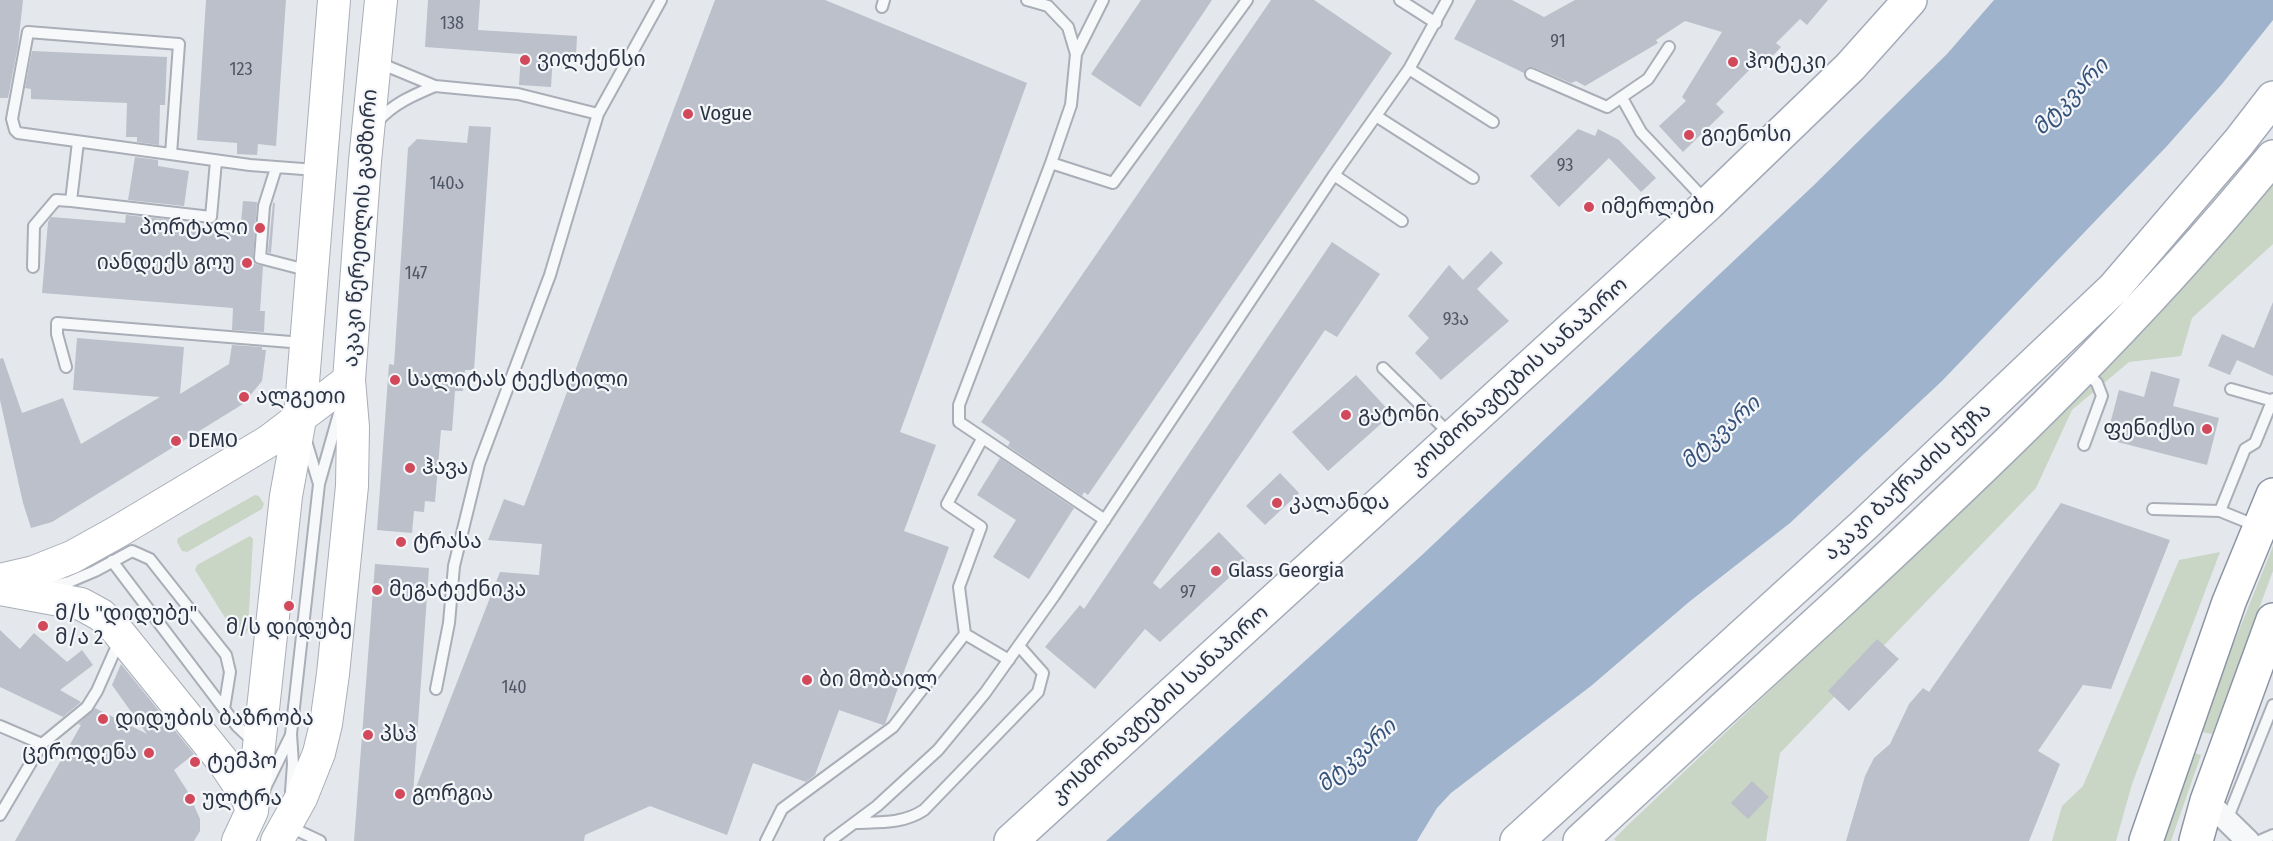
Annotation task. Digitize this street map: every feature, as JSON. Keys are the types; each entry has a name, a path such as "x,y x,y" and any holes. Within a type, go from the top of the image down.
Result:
{"main road":[{"name":"აკაკი წერეთლის გამზირი","path":"238,841 252,811 288,482 300,419 334,0"},
{"name":"აკაკი წერეთლის გამზირი","path":"281,833 308,782 319,753 332,684 352,486 353,427 349,380 367,132 381,0"},
{"name":"კოსმონავტების სანაპირო","path":"1011,841 1708,204 1850,67 1910,0"},
{"name":"აკაკი ბაქრაძის ქუჩა","path":"1517,841 1864,525 2114,288 2239,142 2273,98"},
{"name":"აკაკი ბაქრაძის ქუჩა","path":"1580,841 1945,504 2041,411 2216,226 2273,157"},
{"path":"8,587 34,572 83,552 269,441 349,380"},
{"path":"2146,841 2229,602 2273,495"},
{"path":"0,563 60,562"},
{"path":"8,587 81,604 101,615 125,641 235,778 247,797 252,811"},
{"path":"2196,841 2217,811 2273,620"}],"street":[{"path":"2217,811 2248,841"}],"lane":[{"path":"436,689 449,623 454,566 479,464 550,275 598,114 661,0"},
{"path":"1027,0 1048,6 1068,27 1076,54"},
{"path":"1103,0 1076,54 1071,105 1052,163 959,405 959,422 1105,520"},
{"path":"1052,163 1113,183 1247,0"},
{"path":"1400,0 1436,23"},
{"path":"830,841 877,806 938,750 985,693 1105,520 1334,175 1410,69 1447,0"},
{"path":"171,154 179,44 28,32 12,119 15,130 22,135 276,168 320,171"},
{"path":"1531,75 1607,107 1648,80 1669,47"},
{"path":"374,61 435,86 518,94 598,114"},
{"path":"1410,69 1493,122"},
{"path":"367,132 386,111 408,97 435,86"},
{"path":"1622,98 1641,132 1708,204"},
{"path":"1376,116 1473,178"},
{"path":"71,201 78,142"},
{"path":"33,267 34,226 56,200 211,217 216,160"},
{"path":"276,168 264,206 260,258 312,272"},
{"path":"1334,175 1402,221"},
{"path":"66,367 57,334 57,323 307,343"},
{"path":"1383,368 1453,437"},
{"path":"2082,368 2097,383 2102,396 2084,445"},
{"path":"320,841 281,833 291,796 293,764 291,734 319,484 349,380"},
{"path":"2220,511 2245,449 2255,443 2273,400 2231,390"},
{"path":"300,419 319,484"},
{"path":"766,841 782,809 893,727 965,634 960,587 981,527 947,504 982,439"},
{"path":"2153,509 2220,511 2260,527"},
{"path":"8,587 69,582 95,572 132,551 150,559 226,655 230,672 224,709"},
{"path":"112,561 237,726 258,746"},
{"path":"965,634 1009,660"},
{"path":"0,815 42,744 87,707 97,691 116,648 125,641"},
{"path":"855,823 902,821 924,810 1038,692 1043,673 1018,646"},
{"path":"2217,811 2273,705"},
{"path":"0,726 42,744"},
{"path":"252,811 273,776 291,734"},
{"path":"2259,841 2273,834"}],"green space":[{"path":"2273,182 2273,244 2192,318 2181,356 2129,362 2072,410 2036,488 1780,753 1766,841 1616,841 1614,839 2045,430 2227,236"},
{"path":"255,495 259,496 264,504 262,509 187,552 182,551 177,542 178,538"},
{"path":"250,536 253,539 248,629 246,634 241,636 236,635 195,570 197,565"},
{"path":"2273,546 2273,571 2212,734 2202,732 2233,645"},
{"path":"2220,552 2132,784 2116,841 2052,841 2062,806 2083,786 2179,560"},
{"path":"2192,752 2201,755 2171,841 2164,841"}],"water":[{"name":"მტკვარი","path":"1994,0 2273,0 2273,20 2222,84 2167,146 1942,381 1790,523 1689,602 1591,686 1451,793 1437,808 1417,841 1106,841 1422,555 1814,185 1947,54"}],"building":[{"path":"0,0 23,0 18,46 8,98 0,98"},
{"path":"206,0 286,0 276,146 258,144 257,155 237,154 237,143 197,140"},
{"path":"428,0 480,0 478,30 577,36 576,57 553,55 551,87 519,85 521,54 425,47"},
{"path":"715,0 825,0 1027,83 900,432 936,445 904,531 949,547 885,724 839,710 815,775 806,782 753,763 727,835 650,806 585,835 584,841 354,841 375,564 429,568 413,795 500,572 539,575 542,544 488,540 504,499 524,506"},
{"path":"1141,0 1212,0 1140,107 1091,74"},
{"path":"1271,0 1314,0 1392,53 1088,495 1084,492 1082,496 1008,446 1010,442 981,422"},
{"path":"1476,0 1512,0 1544,17 1575,0 1828,0 1807,25 1800,19 1776,43 1781,47 1769,60 1764,55 1716,104 1724,112 1683,152 1659,126 1686,101 1682,97 1722,32 1685,21 1656,40 1658,43 1585,86 1576,81 1571,83 1533,67 1527,68 1524,73 1454,39"},
{"path":"32,51 167,57 165,105 160,105 159,145 137,142 137,137 126,137 127,103 31,99 31,89 25,88"},
{"path":"469,126 491,127 474,370 465,370 463,391 455,391 452,431 441,430 435,502 425,501 424,512 414,511 412,533 377,530 389,364 394,365 408,148 417,139 467,143"},
{"path":"1578,129 1595,136 1598,129 1619,140 1656,178 1641,192 1609,158 1559,207 1530,176"},
{"path":"135,157 158,160 158,166 189,171 184,206 128,200"},
{"path":"243,201 257,202 253,258 255,264 263,266 260,311 265,311 264,332 232,330 233,308 42,293 48,222 51,217 125,223 126,215 181,221 180,228 240,233"},
{"path":"273,203 275,203 271,253 268,252"},
{"path":"1332,242 1380,274 1337,337 1325,330 1153,583 1160,589 1219,532 1247,561 1160,642 1145,629 1095,689 1045,647 1080,605 1084,609"},
{"path":"1491,251 1503,263 1477,289 1509,321 1441,380 1415,353 1429,338 1408,316 1449,265 1463,280"},
{"path":"2273,302 2273,376 2237,360 2230,375 2208,366 2222,334 2254,348"},
{"path":"77,338 184,347 180,394 229,364 232,345 262,347 262,350 266,350 262,381 243,404 52,522 31,528 23,503 0,400 0,359 3,358 22,413 63,398 81,444 160,397 73,390"},
{"path":"2151,371 2180,379 2173,406 2219,418 2207,465 2106,439 2119,390 2144,397"},
{"path":"1356,375 1392,414 1328,471 1292,432"},
{"path":"1000,458 1074,508 1029,579 993,557 1016,520 977,495"},
{"path":"1280,473 1299,493 1265,525 1246,506"},
{"path":"2061,503 2170,540 2111,689 2083,685 2038,751 2060,764 2029,841 1846,841 1865,776 1874,758 1890,744 1909,704 1923,688 1929,692"},
{"path":"0,630 20,649 34,633 67,662 82,650 93,665 60,690 81,702 63,717 0,687"},
{"path":"1877,639 1899,659 1849,711 1828,691"},
{"path":"121,664 194,754 174,770 188,792 200,819 200,831 194,841 15,841 81,725 78,724 95,708 147,734 112,685"},
{"path":"1752,781 1769,797 1748,819 1731,803"}],"place":[{"name":"ვილქენსი","path":"525,60"},
{"name":"ჰოტეკი","path":"1733,62"},
{"name":"Vogue","path":"688,114"},
{"name":"გიენოსი","path":"1689,135"},
{"name":"იმერლები","path":"1589,207"},
{"name":"პორტალი","path":"260,228"},
{"name":"იანდექს გოუ","path":"247,263"},
{"name":"სალიტას ტექსტილი","path":"395,380"},
{"name":"ალგეთი","path":"244,397"},
{"name":"გატონი","path":"1346,415"},
{"name":"ფენიქსი","path":"2207,429"},
{"name":"DEMO","path":"176,441"},
{"name":"ჰავა","path":"410,468"},
{"name":"კალანდა","path":"1277,503"},
{"name":"ტრასა","path":"401,542"},
{"name":"Glass Georgia","path":"1216,571"},
{"name":"მეგატექნიკა","path":"377,590"},
{"name":"მ/ს დიდუბე","path":"289,606"},
{"name":"მ/ს \"დიდუბე\" მ/ა 2","path":"43,626"},
{"name":"ბი მობაილ","path":"807,680"},
{"name":"დიდუბის ბაზრობა","path":"103,719"},
{"name":"პსპ","path":"368,735"},
{"name":"ცეროდენა","path":"149,753"},
{"name":"ტემპო","path":"195,762"},
{"name":"გორგია","path":"400,794"},
{"name":"ულტრა","path":"190,799"}]}
